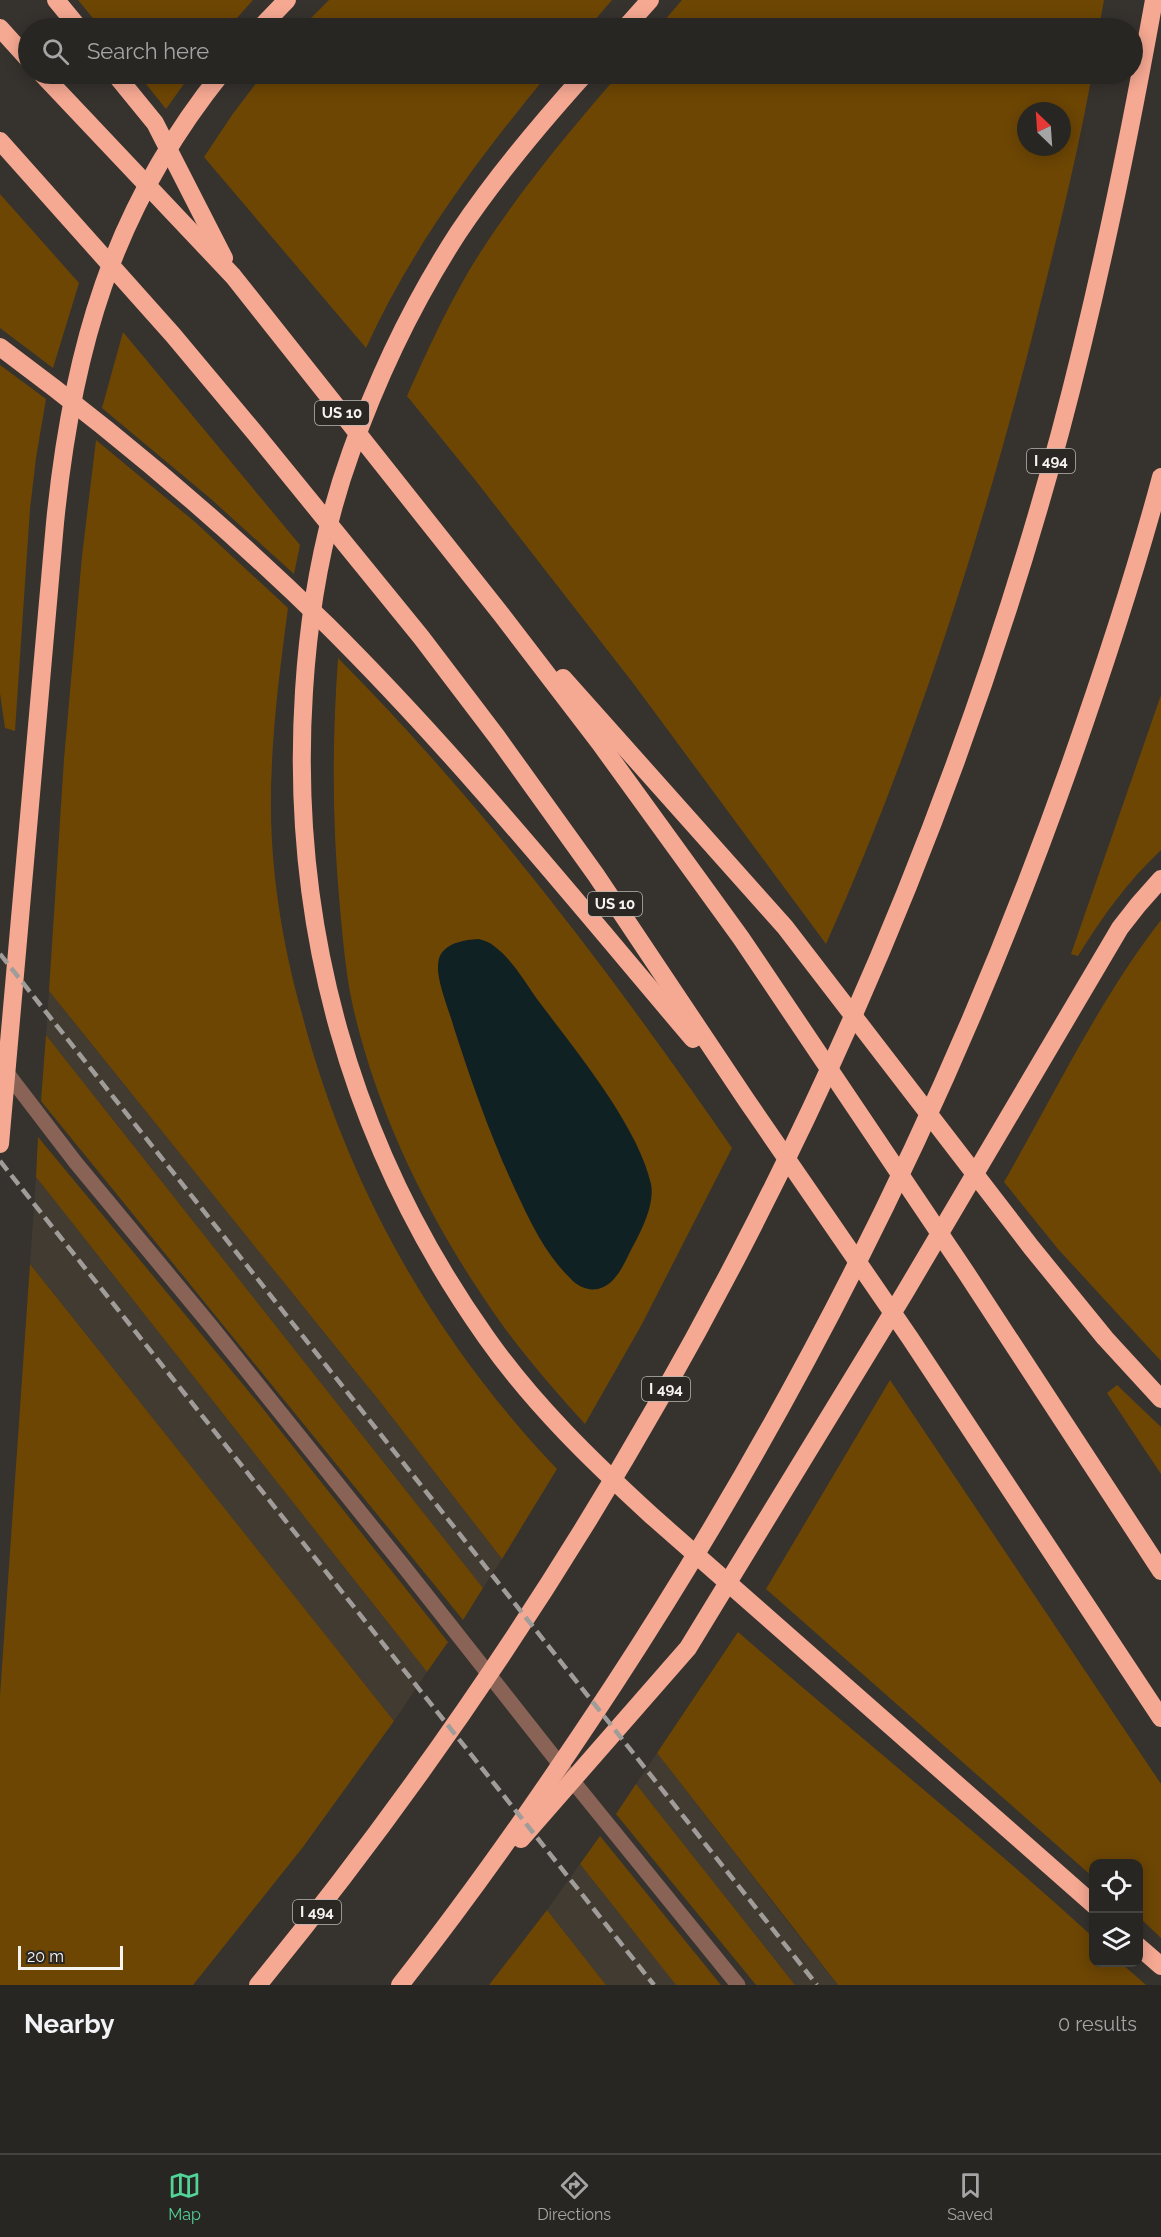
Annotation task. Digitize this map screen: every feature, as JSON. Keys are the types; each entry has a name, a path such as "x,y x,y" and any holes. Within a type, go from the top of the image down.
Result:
{"highway":[{"path":"56,0 71,18"},
{"path":"269,18 286,0"},
{"path":"634,18 650,0"},
{"name":"I 494","path":"1143,57 1154,0"},
{"path":"0,28 18,48"},
{"name":"US 10","path":"51,84 233,276 578,714 741,938 965,1271 1161,1571"},
{"path":"123,84 155,123 233,276"},
{"path":"0,1144 55,523 65,432 74,386 99,298 130,218 177,134 214,84"},
{"path":"576,84 513,157 486,193 456,237 420,300 383,372 359,431 326,535 314,594 307,654 303,714 302,813 308,877 323,970 343,1047 365,1112 401,1195 428,1246 473,1318 538,1402 627,1493 1089,1901"},
{"name":"I 494","path":"258,1985 375,1837 460,1718 537,1603 620,1468 661,1396 773,1184 836,1050 898,908 989,663 1060,433 1115,202 1138,84"},
{"name":"US 10","path":"0,141 173,334 421,637 496,737 596,875 747,1101 910,1338 1161,1718"},
{"path":"0,347 141,457 241,544 327,626 469,778 747,1101"},
{"path":"400,1985 509,1838 588,1725 671,1595 756,1453 869,1241 938,1094 1031,871 1087,717 1136,565 1161,477"},
{"path":"451,551 785,927 1031,1247 1105,1338 1161,1399"},
{"path":"445,1926 688,1648 773,1511 1120,928 1161,879"},
{"path":"1143,1950 1161,1966"}],"lane":[{"path":"0,1064 63,1147 211,1326 580,1791 738,1985"}],"shaded area":[{"path":"78,0 253,0 237,18 93,18"},
{"path":"329,0 612,0 597,18 311,18"},
{"path":"682,0 1104,0 1101,18 667,18"},
{"path":"146,84 184,84 166,109"},
{"path":"255,84 540,84 496,138 425,239 366,348 204,157"},
{"path":"611,84 1090,84 1056,242 1031,341 966,571 887,797 826,944 633,683 407,396 470,269 540,168"},
{"path":"0,194 79,283 53,368 0,328"},
{"path":"123,332 300,545 294,574 211,499 102,408"},
{"path":"0,365 46,399 30,509 15,731 5,728 0,693"},
{"path":"96,440 195,522 288,608 278,685 271,814 280,915 290,965 321,1078 370,1200 435,1314 472,1368 513,1420 557,1469 502,1559 381,1403 49,991 64,759 82,556"},
{"path":"338,658 445,773 546,894 641,1020 732,1148 642,1324 585,1424 511,1336 453,1250 394,1132 364,1049 348,983 337,877 334,783"},
{"path":"1161,695 1161,850 1116,900 1078,956 1071,954"},
{"path":"1161,920 1161,1361 1058,1249 1004,1182 1097,1015 1117,982"},
{"path":"478,939 494,946 519,973 588,1066 620,1114 644,1162 652,1192 646,1219 618,1274 604,1287 586,1289 579,1286 555,1261 526,1212 484,1116 443,993 438,971 440,956 444,950 453,944"},
{"path":"49,991 381,1403 502,1559 483,1588 46,1035"},
{"path":"46,1035 483,1588 463,1620 41,1101"},
{"path":"38,1137 260,1405 448,1642 427,1672 36,1177"},
{"path":"36,1177 427,1672 394,1721 30,1264"},
{"path":"30,1264 394,1721 303,1847 193,1985 0,1985 0,1696"},
{"path":"890,1380 1161,1784 1161,1938 1143,1921 1143,1859 1089,1859 1089,1873 766,1589"},
{"path":"1117,1385 1161,1427 1161,1474 1107,1393"},
{"path":"738,1632 1089,1933 1089,1967 1126,1967 1146,1985 838,1985 657,1753"},
{"path":"657,1753 838,1985 795,1985 636,1784"},
{"path":"636,1784 795,1985 756,1985 616,1814"},
{"path":"600,1836 721,1985 676,1985 580,1864"},
{"path":"580,1864 676,1985 606,1985 547,1910"},
{"path":"547,1910 606,1985 489,1985"}],"railway":[{"path":"0,954 817,1985"},
{"path":"0,1161 654,1985"}]}
